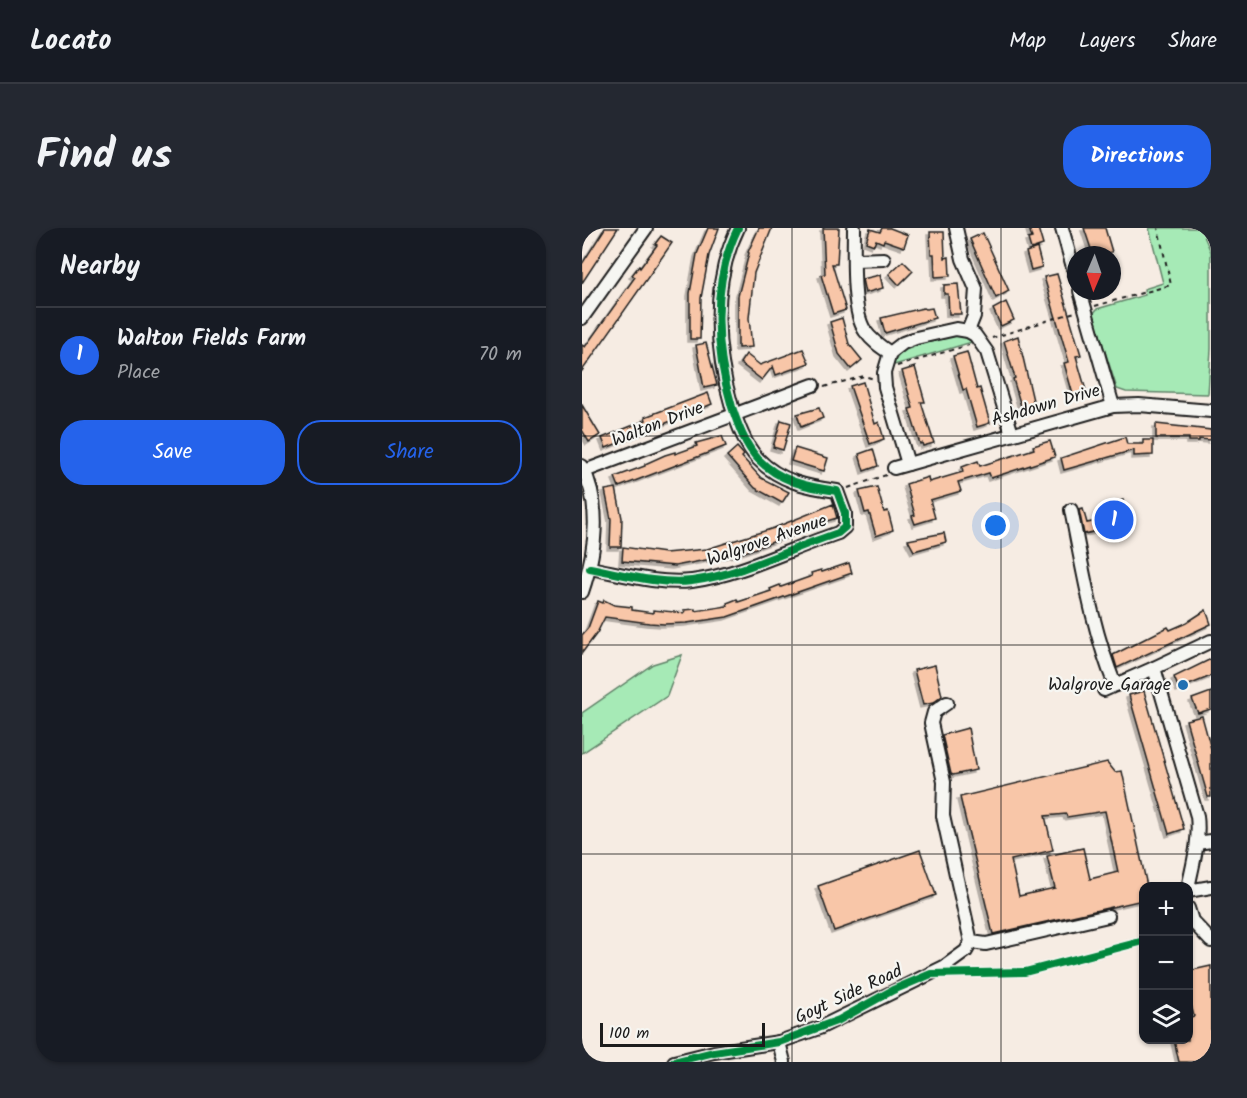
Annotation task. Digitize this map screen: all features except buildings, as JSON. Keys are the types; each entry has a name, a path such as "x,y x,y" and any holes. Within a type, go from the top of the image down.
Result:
{"street":[{"path":"582,318 646,228"},
{"path":"738,228 725,263 719,311 724,381 735,415 749,448 765,466 795,483 837,491"},
{"path":"854,228 855,288 858,312 864,329 875,343 890,353"},
{"path":"956,228 963,259 976,289 974,316 968,331"},
{"path":"1062,228 1067,246"},
{"path":"854,260 884,259"},
{"path":"1082,300 1113,406"},
{"path":"908,464 885,387 884,373 890,353 903,343 916,338 956,329 975,335 984,346 1012,434"},
{"name":"Walton Drive","path":"583,470 813,385"},
{"name":"Ashdown Drive","path":"894,468 1113,406 1139,405 1211,411"},
{"path":"582,592 590,568 595,536 595,519 583,470"},
{"name":"Walgrove Avenue","path":"590,568 656,580 689,581 746,568 838,533 845,527 845,513 837,491"},
{"path":"1071,510 1110,688 1211,641"},
{"path":"1154,668 1197,816 1197,843 1189,882"},
{"path":"946,703 934,712 931,723 944,782 943,816 971,942 986,944 1108,916"},
{"path":"1197,843 1211,841"},
{"path":"1193,889 1211,887"},
{"path":"1193,922 1210,940"},
{"name":"Goyt Side Road","path":"674,1062 714,1052 779,1042 839,1020 893,990 932,974 956,960 966,951 971,942"},
{"path":"779,1042 784,1062"}],"path":[{"path":"1085,309 1171,285 1158,228"},
{"path":"813,385 824,387 864,376 874,379 884,373"},
{"path":"837,491 888,474 894,468"}],"green space":[{"path":"1149,228 1211,228 1211,232 1204,236 1211,252 1211,349 1208,394 1126,392 1117,389 1093,314 1097,309 1145,295 1144,289 1163,283"},
{"path":"953,334 963,336 972,342 891,366 904,348"},
{"path":"682,655 667,696 582,753 582,713 653,664"}],"cycle path":[{"path":"590,568 667,582 711,578 748,567 838,533 845,527 845,513 837,491 795,482 767,467 753,453 737,421 726,385 718,317 723,271 738,228"},
{"path":"674,1062 714,1052 779,1042 839,1020 893,990 931,974 1025,972 1139,942"}],"place":[{"name":"Walton Fields Farm","path":"1114,520"},
{"name":"Walgrove Garage","path":"1183,685"}]}
